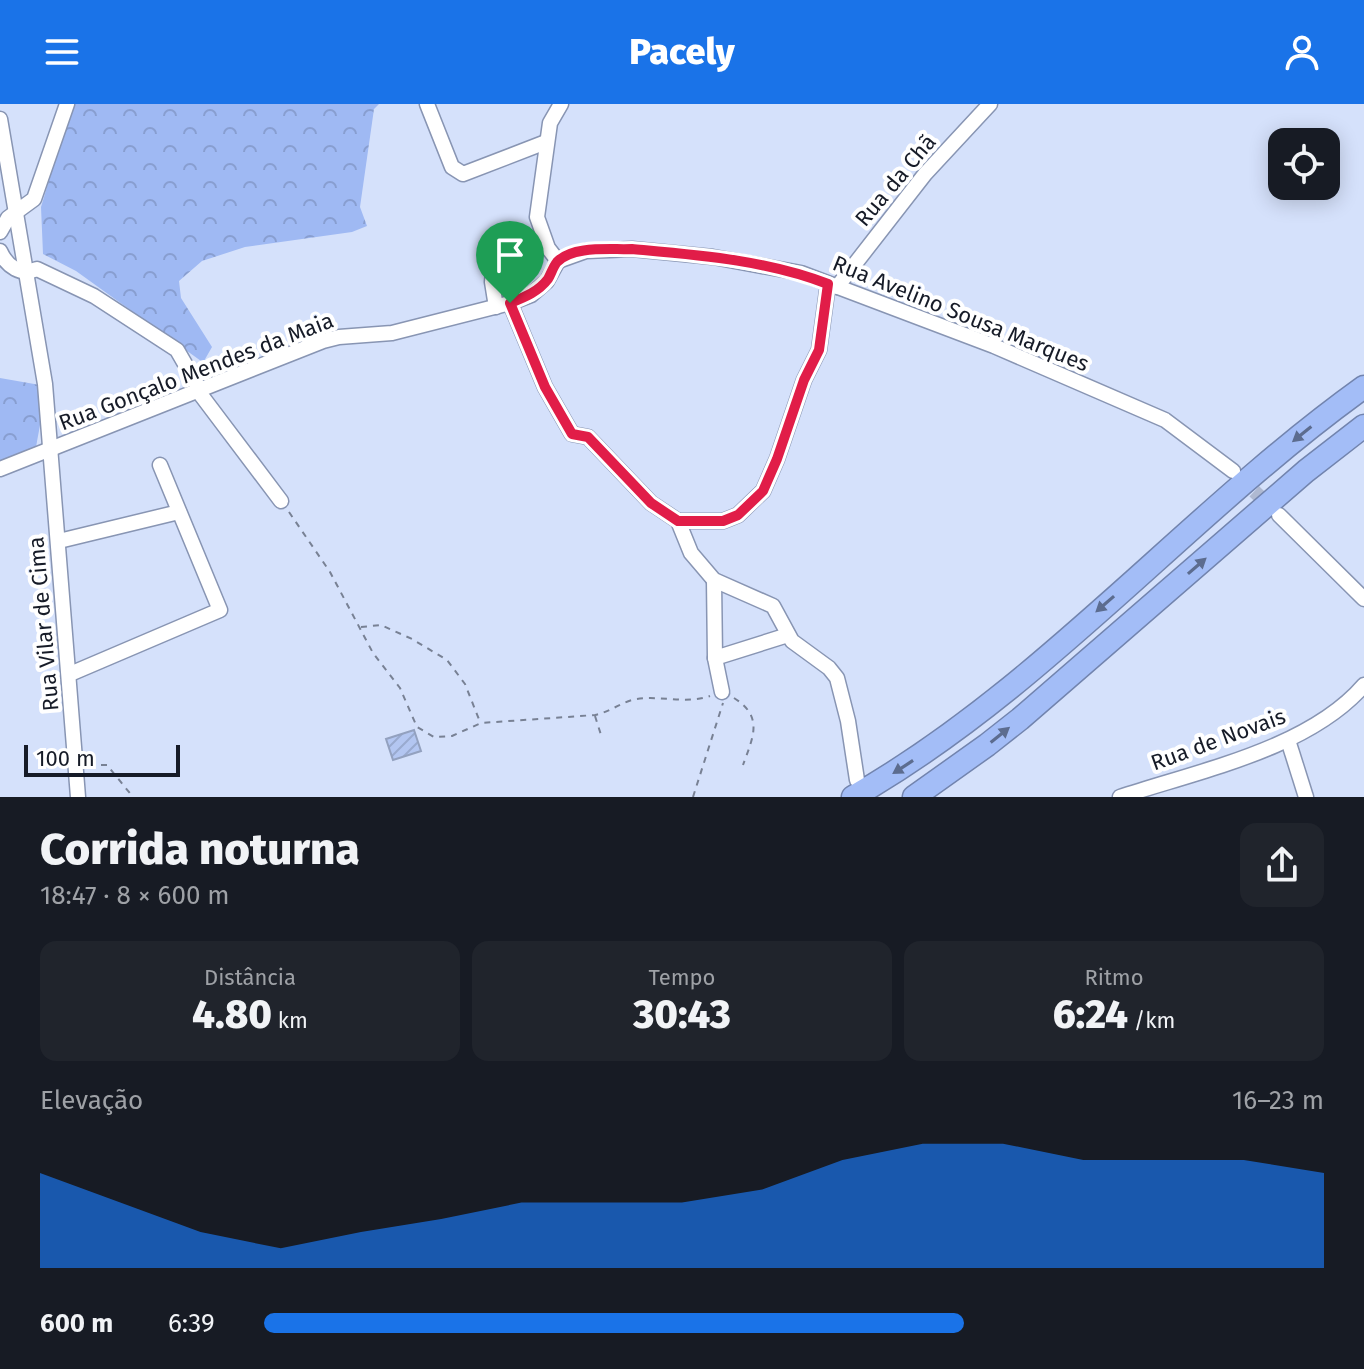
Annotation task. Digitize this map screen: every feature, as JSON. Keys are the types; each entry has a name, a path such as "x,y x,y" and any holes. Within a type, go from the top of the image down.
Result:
{"highway":[{"path":"855,789 919,756 990,703 1297,438 1364,387"},
{"path":"914,797 1020,719 1306,471 1364,426"}],"street":[{"path":"0,232 8,218 34,199 67,104"},
{"path":"427,104 452,167 463,174 546,142"},
{"path":"558,261 548,248 537,217 550,123 561,104"},
{"name":"Rua da Chã","path":"833,286 925,174 990,104"},
{"name":"Rua Vilar de Cima","path":"0,119 45,384 78,797"},
{"path":"496,242 492,282 572,434 588,437 651,503 678,521 723,521 738,515 763,491 804,380 819,350 833,286"},
{"name":"Rua Avelino Sousa Marques","path":"558,261 586,251 632,249 713,257 801,273 994,346 1165,420 1233,471"},
{"path":"0,254 18,271 28,273 37,269 94,296 177,350 199,390 281,501"},
{"name":"Rua Gonçalo Mendes da Maia","path":"0,469 339,337 392,333 531,295 547,281 558,261"},
{"path":"70,674 220,610 160,465"},
{"path":"59,541 179,512"},
{"path":"1279,515 1364,599"},
{"path":"678,521 691,553 714,580 773,606 788,635 837,678 848,721 855,789"},
{"path":"714,580 715,658 724,693"},
{"path":"715,658 788,635"},
{"name":"Rua de Novais","path":"1120,797 1288,740 1335,714 1364,685"},
{"path":"1288,740 1306,797"}],"path":[{"path":"281,501 330,572 373,653 400,688 417,727 434,737 452,736 481,723 595,715 631,700 665,698 698,701 724,693 738,700 750,712 755,723 743,765"},
{"path":"359,627 381,625 447,660 465,684 481,723"},
{"path":"693,797 724,693"},
{"path":"595,715 602,738"},
{"path":"76,766 107,765 133,797"}],"green space":[{"path":"72,104 379,104 374,109 360,207 367,226 352,232 245,247 202,261 179,281 181,298 212,347 201,361 76,271 43,254 41,207"},
{"path":"0,378 40,385 42,414 36,447 0,464"}],"building":[{"path":"414,730 421,751 393,760 386,739"}],"tunnel":[{"path":"1239,477 1273,509"}],"route":[{"path":"632,249 713,257 801,273 828,284 819,350 804,380 763,491 738,515 711,522 678,521 663,512 646,499 588,437 572,434 545,387 510,303 531,295 547,281 558,261 586,251 632,249"}]}
